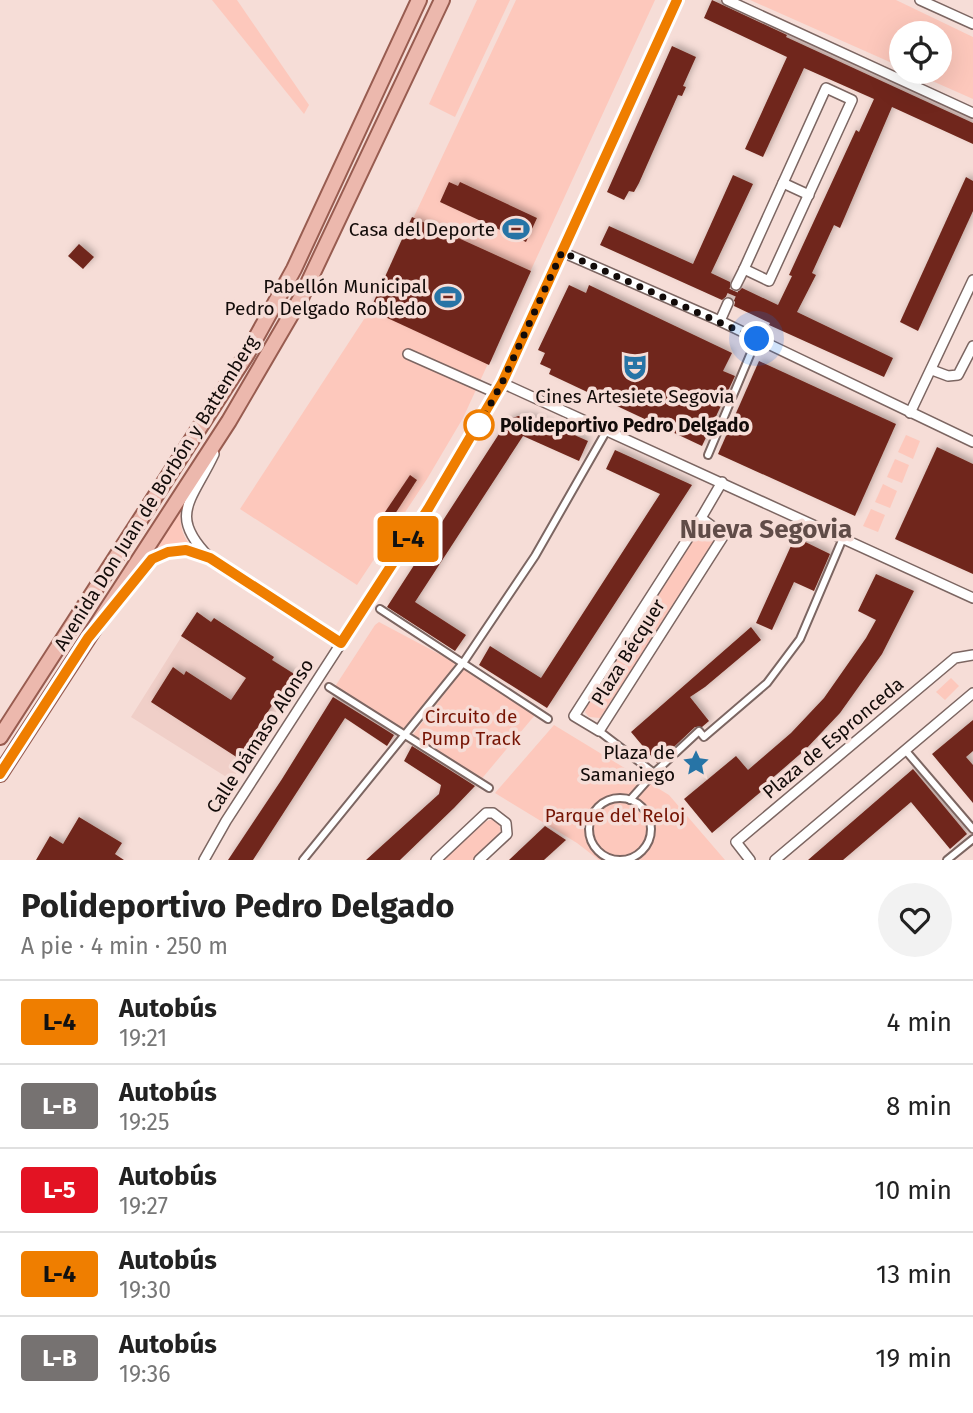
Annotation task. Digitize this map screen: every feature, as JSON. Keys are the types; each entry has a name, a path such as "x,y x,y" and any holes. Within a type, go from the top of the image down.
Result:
{"main road":[{"name":"Avenida Don Juan de Borbón y Battemberg","path":"0,737 247,354 294,269 419,0"},
{"name":"Avenida Don Juan de Borbón y Battemberg","path":"0,774 229,421 305,289 442,0"}],"street":[{"name":"Calle Dámaso Alonso","path":"204,860 226,821 428,509 502,383 677,0"},
{"path":"727,0 973,113"},
{"path":"920,0 973,24"},
{"path":"736,285 826,88 852,100 769,281 744,270"},
{"path":"783,183 809,195"},
{"path":"562,252 720,321 973,442"},
{"path":"910,413 973,280"},
{"path":"720,321 728,303"},
{"path":"932,370 948,376 958,375 973,346"},
{"path":"408,354 496,393"},
{"path":"708,454 750,355"},
{"path":"502,383 973,598"},
{"path":"229,421 185,516 193,541 210,558 341,643"},
{"path":"303,860 463,663 535,556 607,430"},
{"name":"Plaza Bécquer","path":"701,518 724,535 599,731 574,716 722,482"},
{"path":"630,800 699,731 704,737 767,683 800,639 843,538"},
{"path":"88,638 152,559 168,552 186,550 210,558"},
{"path":"380,609 548,719"},
{"name":"Plaza de Espronceda","path":"750,860 736,842 955,658 973,655"},
{"path":"329,687 489,788"},
{"path":"775,860 973,693"},
{"path":"599,731 654,774"},
{"path":"906,751 973,830"},
{"path":"621,798 630,800 645,810 649,818 650,835 647,844 625,859 604,858 590,838 591,818 602,803 621,798"},
{"path":"436,860 486,813 494,813 506,823 507,834 479,860"},
{"path":"947,860 973,839"}],"shaded area":[{"path":"197,612 211,622 214,618 274,657 273,660 299,677 234,777 228,778 131,717"}],"green space":[{"path":"212,0 237,0 309,105 304,114"},
{"path":"477,0 510,0 455,117 429,104"},
{"path":"516,0 655,0 463,418 427,479 357,585 240,509 370,310"},
{"path":"750,0 896,0 940,21 889,21 889,62"},
{"path":"952,27 973,37 973,99 939,84 952,84"},
{"path":"906,435 920,441 913,459 898,452"},
{"path":"895,459 909,465 902,483 887,477"},
{"path":"883,484 897,491 890,508 875,502"},
{"path":"181,508 182,530 186,540 194,548 170,547 148,556"},
{"path":"871,509 885,515 878,532 863,526"},
{"path":"700,528 711,529 714,535 713,544 600,718 589,717 585,712 589,701"},
{"path":"379,622 456,663 406,734 329,687 336,685"},
{"name":"Circuito de Pump Track","path":"470,668 535,710 535,715 479,782 411,737 463,670"},
{"path":"951,678 959,686 945,700 936,692"},
{"name":"Parque del Reloj","path":"554,725 669,795 725,860 599,860 577,843 495,793"},
{"path":"493,819 498,822 501,830 472,860 443,860 484,822"}],"building":[{"path":"712,0 973,123 973,144 892,107 840,228 834,225 812,273 816,275 797,312 893,358 884,377 769,325 770,323 734,306 735,302 731,297 727,296 722,300 600,245 609,226 693,264 733,175 753,184 711,273 730,282 730,288 734,291 742,288 778,305 792,276 789,275 856,130 859,132 874,99 804,68 763,157 745,149 787,57 704,18"},
{"path":"672,46 696,57 683,86 686,87 682,96 678,95 639,183 634,192 629,191 624,200 607,192"},
{"path":"966,177 973,181 973,211 918,331 900,322"},
{"name":"Casa del Deporte","path":"449,182 458,186 460,182 537,218 526,242 440,202"},
{"name":"Pabellón Municipal Pedro Delgado Robledo","path":"412,217 531,271 489,365 370,310"},
{"path":"79,244 94,257 83,269 68,256"},
{"name":"Cines Artesiete Segovia","path":"569,285 586,293 589,285 732,353 723,371 735,376 702,446 549,374 551,369 540,364 545,353 538,350"},
{"path":"759,361 896,424 855,516 718,454"},
{"path":"518,416 531,416 588,441 579,461 523,436 415,602 466,635 455,651 387,607 508,420"},
{"path":"937,447 973,464 973,574 895,539"},
{"path":"615,450 692,485 547,708 479,665 490,646 541,678 660,494 606,469"},
{"path":"410,475 417,480 393,517 385,512"},
{"path":"795,537 830,554 814,591 794,582 772,630 756,623"},
{"path":"876,574 914,591 882,654 840,713 806,749 712,833 684,799 736,756 748,770 791,733 824,698 876,620 858,611"},
{"path":"197,612 211,622 214,618 274,657 272,660 299,677 286,697 280,693 238,758 151,702 173,667 184,675 186,671 231,700 246,678 181,636"},
{"path":"751,627 761,640 690,697 709,721 702,727 695,727 657,763 631,732"},
{"path":"333,697 394,735 387,746 345,718 253,860 228,860 282,779"},
{"path":"973,720 973,751 966,757 973,765 973,803 932,754"},
{"path":"412,746 475,786 400,860 366,860 439,794 441,785 404,761"},
{"path":"913,769 967,834 950,849 911,802 843,860 808,860"},
{"path":"79,817 122,843 115,854 124,860 36,860 50,836 63,844"},
{"path":"545,826 566,840 544,860 509,860"}],"tunnel":[{"path":"728,303 736,285"}],"bus line":[{"name":"L-4","path":"0,774 88,638 152,559 168,552 186,550 210,558 341,643 428,509 502,383 677,0"}],"place":[{"name":"Casa del Deporte","path":"516,229"},
{"name":"Pabellón Municipal Pedro Delgado Robledo","path":"448,297"},
{"name":"Cines Artesiete Segovia","path":"635,367"},
{"name":"Polideportivo Pedro Delgado","path":"479,425"},
{"name":"Plaza de Samaniego","path":"696,763"}],"district":[{"name":"Nueva Segovia","path":"766,529"}],"route":[{"path":"479,425 502,383 562,252 757,339"}]}
